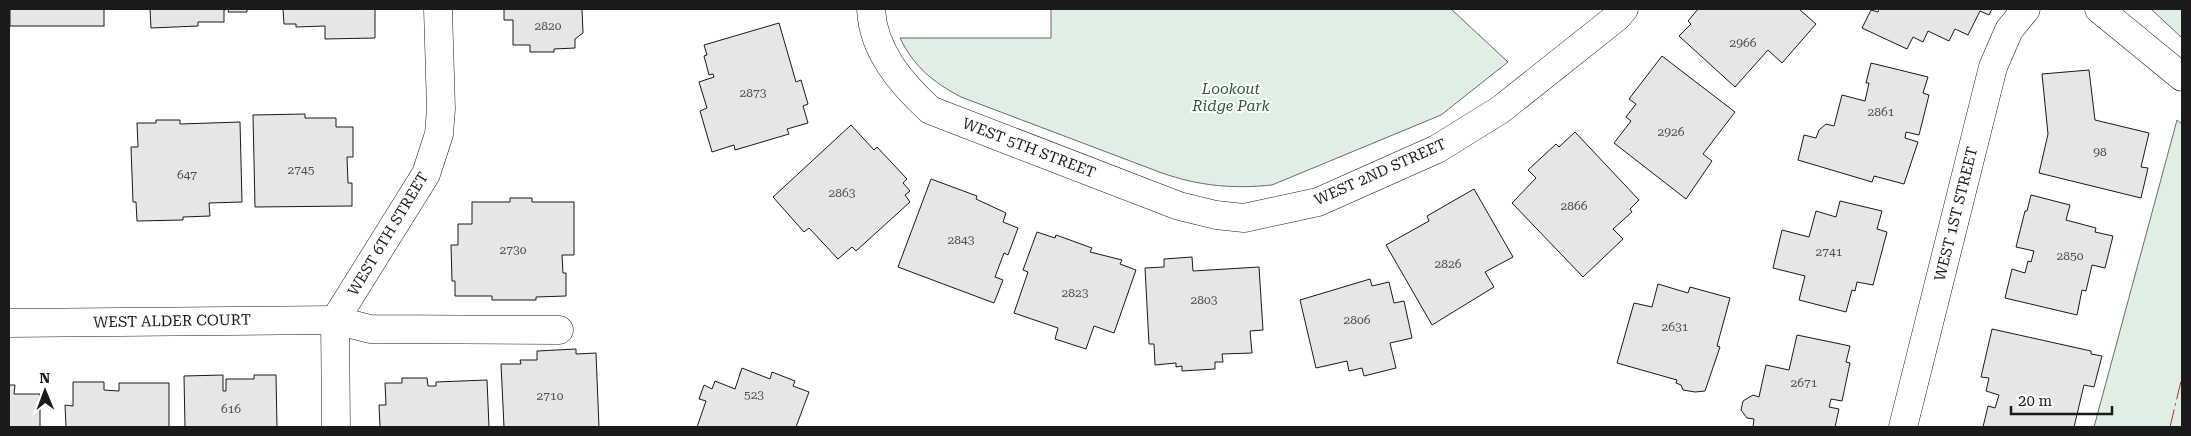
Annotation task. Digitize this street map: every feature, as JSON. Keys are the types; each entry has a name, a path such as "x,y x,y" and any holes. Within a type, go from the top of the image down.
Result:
{"street":[{"name":"WEST 6TH STREET","path":"335,320 426,174 439,134 442,109 438,9"},
{"name":"WEST 5TH STREET","path":"871,9 872,21 884,57 907,89 930,110 1179,206 1216,216 1244,218"},
{"name":"WEST 2ND STREET","path":"1244,218 1318,202 1437,150 1500,110 1617,17 1624,9"},
{"name":"WEST 1ST STREET","path":"1903,427 1993,67 2009,30 2026,9"},
{"path":"2100,9 2182,78"},
{"name":"WEST ALDER COURT","path":"9,323 335,320 370,329 559,330"},
{"path":"335,320 336,427"}],"green space":[{"name":"Lookout Ridge Park","path":"1051,9 1451,9 1508,62 1441,115 1272,185 1244,187 1203,184 1162,173 961,97 925,73 905,48 900,38 1051,38"},
{"path":"2151,9 2182,9 2182,38"},
{"path":"2177,120 2182,124 2182,427 2094,427"}],"building":[{"path":"10,9 104,9 104,26 10,26"},
{"path":"150,9 229,9 224,10 224,22 198,22 198,26 151,28"},
{"path":"229,9 247,9 247,12 228,12"},
{"path":"283,9 375,9 375,38 325,39 325,26 296,27 296,24 284,24"},
{"path":"504,9 582,9 583,33 575,39 575,48 554,49 554,52 530,52 530,45 513,45 513,20 504,20"},
{"path":"1698,9 1799,9 1816,24 1782,63 1768,50 1735,87 1679,36 1691,24 1688,21"},
{"path":"1879,9 1992,9 1989,15 1980,11 1968,35 1955,29 1949,41 1928,31 1923,42 1913,37 1907,49 1862,28 1871,10 1878,12"},
{"path":"779,23 796,82 801,80 808,104 803,106 808,123 787,129 789,134 735,150 734,145 712,152 700,111 707,108 699,82 714,77 713,74 709,75 704,56 707,55 704,45"},
{"path":"1662,56 1735,112 1703,154 1712,161 1686,199 1614,143 1631,121 1626,117 1636,104 1629,99"},
{"path":"1871,63 1928,77 1923,93 1929,95 1919,135 1906,132 1905,138 1918,142 1904,184 1874,176 1872,182 1798,160 1804,135 1816,138 1819,130 1826,124 1834,126 1842,95 1865,101 1869,83 1866,83"},
{"path":"2089,70 2095,120 2149,133 2141,167 2148,168 2141,198 2039,173 2048,134 2042,74"},
{"path":"305,114 305,118 336,118 336,127 353,127 353,157 347,157 348,183 352,183 352,206 255,207 253,115"},
{"path":"156,120 180,120 180,124 240,122 242,202 209,203 210,216 183,217 183,220 137,221 136,202 133,202 131,147 138,147 137,123 156,123"},
{"path":"851,125 874,150 877,147 907,179 903,183 910,191 905,195 910,202 856,251 852,247 838,259 809,228 804,232 773,197"},
{"path":"1575,132 1639,200 1630,209 1632,212 1613,229 1623,239 1583,277 1512,203 1536,178 1528,170 1556,144 1559,147"},
{"path":"931,179 977,196 976,199 1006,213 1003,222 1018,228 1008,255 1004,253 995,277 1003,280 994,303 898,267"},
{"path":"1474,189 1513,257 1485,272 1494,287 1432,325 1386,245 1429,221 1427,216"},
{"path":"2031,195 2070,205 2066,220 2096,228 2095,232 2113,236 2105,268 2092,265 2086,291 2082,290 2077,315 2005,298 2012,269 2025,273 2028,261 2031,262 2034,251 2016,247"},
{"path":"510,198 532,198 532,202 574,202 574,255 562,255 563,273 566,273 566,296 536,297 536,300 492,300 492,296 455,296 455,281 452,281 451,245 458,245 458,224 472,224 472,202 510,202"},
{"path":"1840,201 1882,211 1877,229 1887,232 1873,285 1857,282 1855,291 1852,290 1846,312 1799,300 1805,276 1773,268 1782,230 1809,237 1816,211 1836,217"},
{"path":"1037,232 1055,238 1056,235 1092,248 1090,252 1122,260 1120,264 1136,270 1114,333 1094,326 1086,349 1055,339 1058,328 1014,313 1028,272 1023,270"},
{"path":"1192,257 1193,271 1259,267 1263,330 1250,331 1252,353 1222,354 1223,362 1215,362 1215,369 1182,371 1182,366 1176,367 1176,363 1155,365 1154,344 1149,344 1145,268 1164,267 1164,259"},
{"path":"1370,279 1372,286 1389,282 1394,303 1404,301 1412,338 1390,343 1396,368 1364,376 1362,368 1349,371 1347,361 1316,368 1300,300"},
{"path":"1658,284 1688,293 1690,287 1730,298 1717,346 1720,347 1705,391 1683,390 1681,385 1676,383 1677,380 1617,363 1634,303 1652,307"},
{"path":"1992,329 2091,351 2091,354 2102,356 2094,387 2084,385 2074,427 1983,427 1988,406 1995,408 1999,395 1986,391 1989,378 1981,377"},
{"path":"1797,335 1850,346 1846,362 1850,363 1842,401 1831,399 1829,407 1839,409 1835,427 1753,427 1754,419 1747,418 1741,410 1743,401 1753,395 1759,397 1766,365 1789,370"},
{"path":"576,349 576,354 596,353 599,427 504,427 501,364 521,364 520,360 537,360 537,351"},
{"path":"742,368 770,379 772,372 795,381 793,386 809,392 796,427 697,427 706,401 699,399 704,385 712,389 715,381 735,389"},
{"path":"223,375 223,391 226,391 226,379 254,379 254,375 276,375 277,427 185,427 184,376"},
{"path":"402,378 427,378 428,386 436,386 436,382 487,380 489,427 380,427 379,405 386,405 385,383 402,383"},
{"path":"73,382 104,382 104,390 119,391 119,383 169,383 169,427 66,427 65,405 73,406"},
{"path":"9,385 15,385 14,394 40,394 40,427 9,427"}],"power":[{"path":"2170,427 2182,377"}]}
